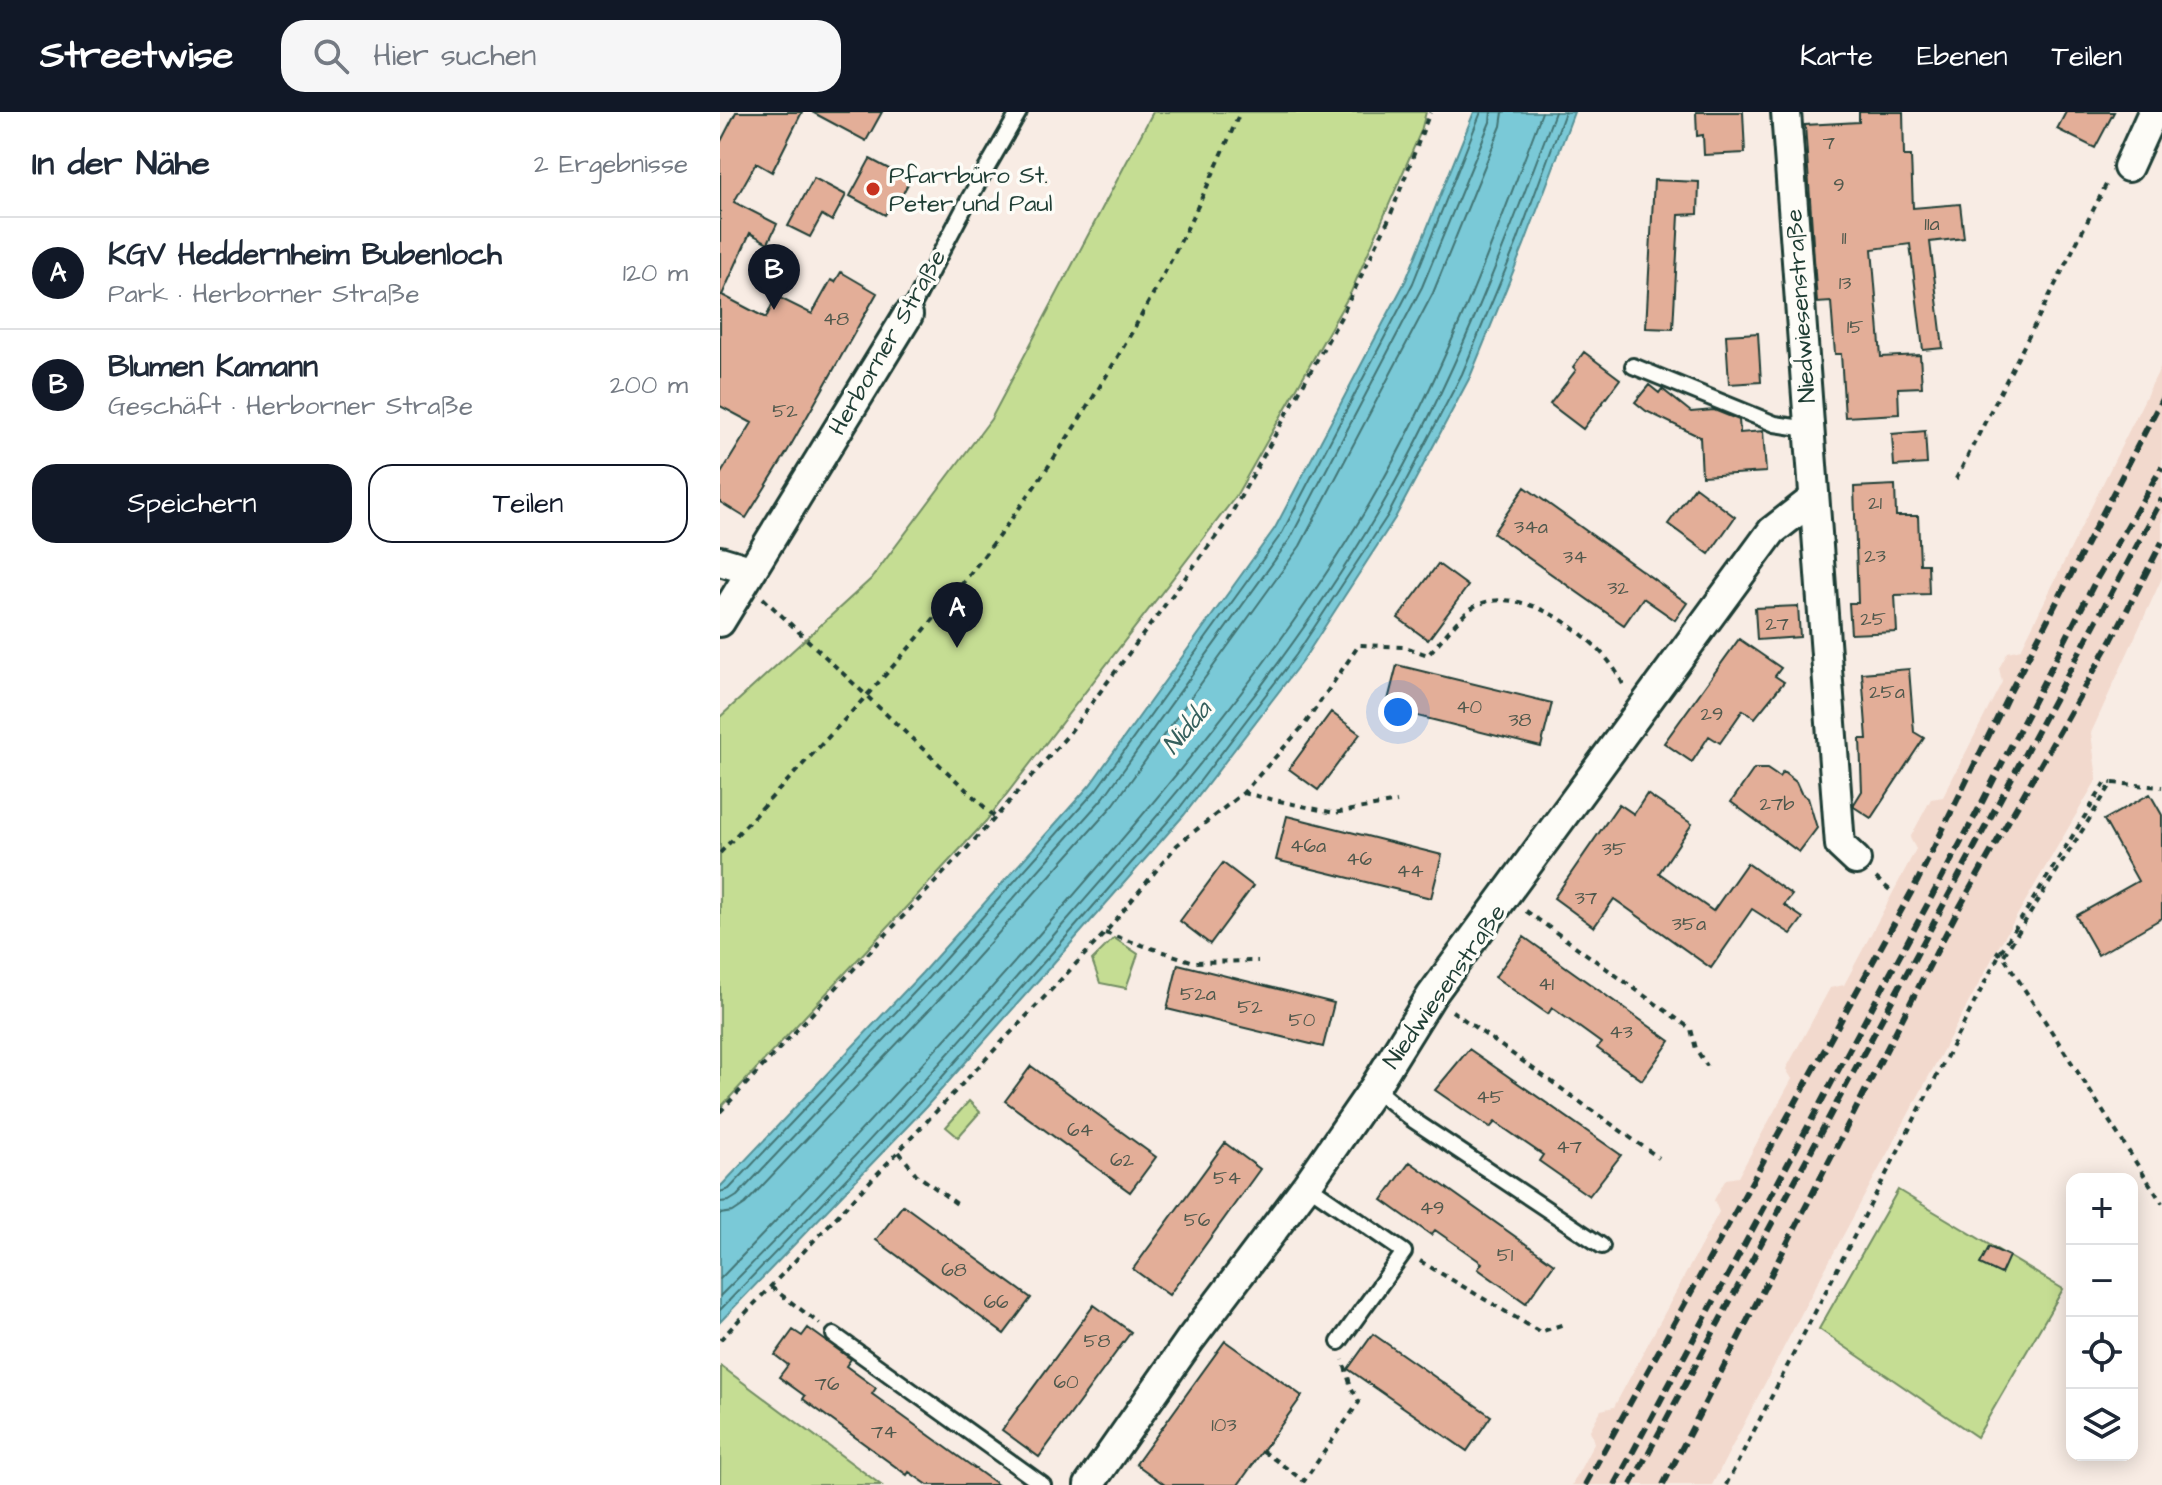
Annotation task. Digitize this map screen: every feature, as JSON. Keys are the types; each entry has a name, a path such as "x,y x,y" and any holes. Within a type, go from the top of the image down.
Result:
{"street":[{"name":"Niedwiesenstraße","path":"1786,112 1840,845 1856,860"},
{"path":"2128,167 2153,112"},
{"name":"Herborner Straße","path":"720,622 908,315"},
{"name":"Niedwiesenstraße","path":"1089,1485 1190,1340 1307,1185 1374,1088 1431,996 1772,531 1813,499"},
{"path":"720,561 747,575"}],"lane":[{"name":"Herborner Straße","path":"908,315 1019,112"},
{"path":"1633,366 1775,424 1808,429"},
{"path":"1374,1088 1410,1118 1602,1246"},
{"path":"1307,1185 1404,1252 1339,1342"},
{"path":"834,1335 1043,1485"}],"path":[{"path":"720,853 922,633 1035,489 1105,378 1178,246 1240,112"},
{"path":"720,1112 995,818 1068,735 1226,523 1342,315 1389,219 1428,113"},
{"path":"1956,479 2112,173 2128,167"},
{"path":"747,575 995,818"},
{"path":"720,1340 1105,933 1177,845 1243,793 1305,724 1359,645 1405,647 1428,655 1474,606 1502,600 1534,605 1597,646 1619,675 1624,688"},
{"path":"1726,1485 2000,953 2112,783 2162,787"},
{"path":"1243,793 1334,813 1397,802"},
{"path":"1520,908 1691,1029 1696,1049 1707,1066"},
{"path":"1105,933 1194,962 1258,961"},
{"path":"2000,953 2162,1203"},
{"path":"1450,1010 1659,1158"},
{"path":"899,1152 916,1174 957,1204"},
{"path":"1404,1252 1540,1332 1567,1323"},
{"path":"771,1287 834,1335"},
{"path":"1263,1451 1304,1481 1359,1402 1351,1387 1339,1342"}],"shaded area":[{"path":"2162,364 2162,578 2091,733 2097,779 1998,948 1712,1485 1572,1485 1594,1443 1590,1430 1601,1410 1614,1407 1719,1212 1714,1200 1726,1179 1738,1177 1792,1079 1786,1069 1830,988 1844,985 1916,849 1910,838 1931,799 1943,797 2002,682 1999,668 2008,652 2021,649"}],"green space":[{"path":"1153,112 1426,112 1421,131 1351,292 1236,496 986,821 720,1108 720,717 871,579 991,419"},
{"path":"1114,938 1138,954 1126,988 1100,983 1092,960"},
{"path":"969,1101 980,1112 958,1137 946,1127"},
{"path":"1898,1190 2063,1289 1977,1437 1819,1329"},
{"path":"721,1366 881,1485 720,1485"}],"water":[{"name":"Nidda","path":"1474,112 1574,112 1470,377 1395,518 1303,660 1184,815 925,1108 720,1322 720,1187 922,973 1090,785 1275,528 1406,280"}],"building":[{"path":"736,112 802,112 772,172 756,163 734,202 777,224 768,243 750,233 722,295 766,318 776,296 812,314 831,280 835,282 841,272 877,293 746,518 720,502 720,475 752,423 720,406 720,143"},
{"path":"812,112 882,112 866,141"},
{"path":"1696,112 1743,112 1745,153 1704,155 1703,135 1697,136"},
{"path":"1859,112 1903,112 1904,156 1911,156 1913,208 1960,204 1964,238 1930,242 1943,348 1923,350 1910,244 1872,249 1881,357 1920,355 1922,387 1898,388 1899,414 1845,417 1841,354 1835,354 1831,302 1817,303 1805,125 1859,122"},
{"path":"2066,112 2114,112 2095,148 2057,129"},
{"path":"870,159 910,180 897,205 892,203 885,215 850,196"},
{"path":"814,178 846,195 832,221 822,215 810,237 788,226"},
{"path":"1654,180 1699,182 1698,214 1679,215 1673,329 1646,328"},
{"path":"1758,333 1761,382 1729,384 1726,335"},
{"path":"1584,352 1620,379 1583,429 1550,404 1576,370 1573,367"},
{"path":"1649,385 1659,393 1662,389 1691,412 1714,410 1739,420 1740,433 1763,431 1766,472 1702,476 1700,437 1646,411 1635,402"},
{"path":"1925,431 1927,464 1894,466 1892,434"},
{"path":"1895,485 1896,516 1918,516 1920,564 1928,564 1929,594 1895,595 1897,632 1851,634 1849,603 1858,603 1854,487"},
{"path":"1525,487 1687,603 1675,620 1643,598 1624,625 1493,533"},
{"path":"1695,487 1735,517 1709,554 1668,524"},
{"path":"1438,564 1468,586 1428,640 1398,618"},
{"path":"1798,606 1800,637 1757,640 1755,608"},
{"path":"1739,639 1781,668 1775,676 1784,682 1755,718 1743,710 1720,743 1709,736 1692,762 1664,743"},
{"path":"1397,665 1552,703 1541,747 1386,708"},
{"path":"1909,669 1914,732 1924,738 1871,818 1854,807 1862,791 1860,739 1867,739 1862,673"},
{"path":"1331,712 1360,734 1318,790 1289,769"},
{"path":"1754,769 1767,769 1779,777 1783,772 1796,782 1801,793 1808,798 1817,828 1799,852 1731,802"},
{"path":"1647,794 1692,824 1659,873 1713,911 1747,863 1792,895 1784,905 1803,918 1791,934 1752,909 1711,968 1614,899 1594,927 1554,898 1619,804 1634,814"},
{"path":"2150,794 2162,815 2162,918 2098,955 2076,916 2138,881 2104,820"},
{"path":"1287,816 1442,855 1431,898 1276,860"},
{"path":"1223,863 1253,886 1210,944 1180,921"},
{"path":"1524,937 1670,1041 1642,1080 1597,1048 1601,1043 1572,1022 1552,1008 1548,1014 1495,977"},
{"path":"1178,964 1334,1003 1323,1047 1167,1009"},
{"path":"1469,1049 1621,1155 1589,1196 1539,1161 1543,1155 1495,1122 1490,1128 1435,1090"},
{"path":"1031,1066 1156,1157 1130,1192 1005,1101"},
{"path":"1225,1143 1260,1169 1169,1295 1133,1269"},
{"path":"1410,1162 1554,1264 1526,1303 1478,1269 1482,1263 1435,1230 1431,1235 1382,1200"},
{"path":"903,1205 1031,1298 1004,1334 876,1240"},
{"path":"1989,1247 2009,1256 2001,1274 1980,1264"},
{"path":"1094,1305 1131,1332 1039,1457 1002,1430"},
{"path":"808,1328 851,1359 846,1366 876,1388 872,1394 998,1485 928,1485 909,1472 907,1475 803,1399 805,1396 779,1377 788,1365 775,1355 793,1330 802,1336"},
{"path":"1373,1334 1491,1416 1467,1451 1348,1369"},
{"path":"1225,1341 1302,1396 1238,1485 1165,1485 1136,1464"}],"railway":[{"path":"1585,1485 1918,880 2009,694 2162,399"},
{"path":"1615,1485 1975,816 2096,580 2162,467"},
{"path":"1631,1485 2162,499"},
{"path":"1663,1485 1958,910 2112,639 2162,542"}],"place":[{"name":"Pfarrbüro St. Peter und Paul","path":"873,189"},
{"name":"Blumen Kamann","path":"774,310"},
{"name":"KGV Heddernheim Bubenloch","path":"957,648"}]}
